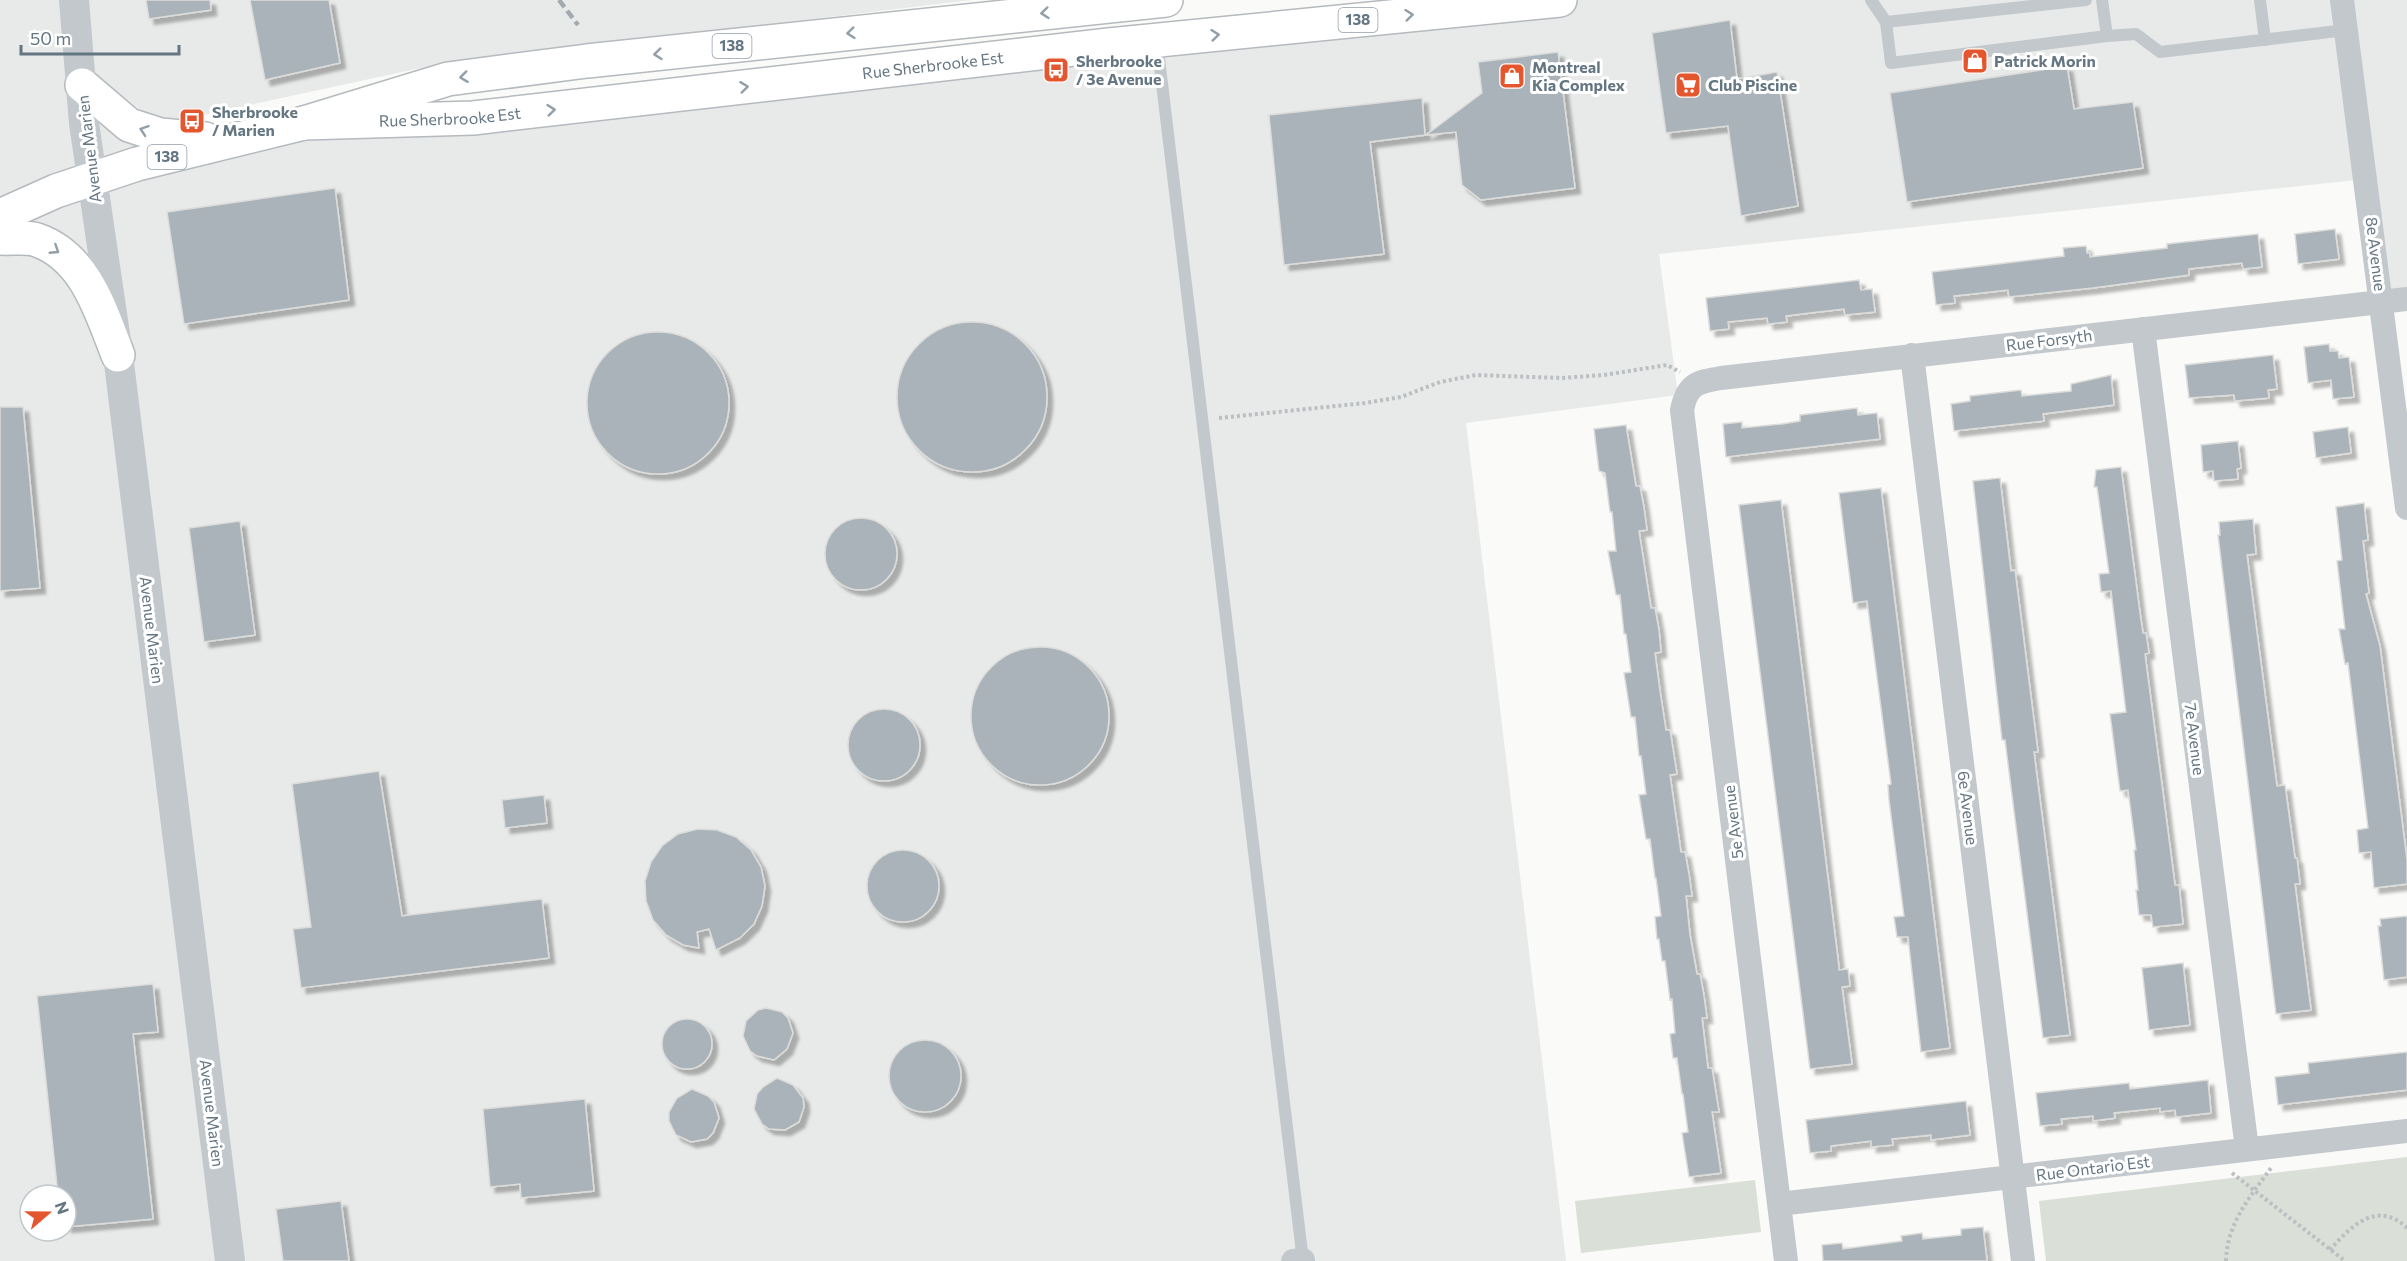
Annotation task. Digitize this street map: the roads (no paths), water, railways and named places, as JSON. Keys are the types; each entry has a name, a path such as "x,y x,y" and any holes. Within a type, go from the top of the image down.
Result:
{"main road":[{"name":"Rue Sherbrooke Est","path":"0,216 92,179 137,164 304,123 448,79 599,60 1157,0"},
{"name":"Rue Sherbrooke Est","path":"304,123 473,118 629,102 871,71 1560,0"},
{"path":"82,86 129,125 160,135 200,139 243,138"},
{"path":"0,238 35,239 58,250 80,271 101,311 118,355"}],"street":[{"name":"Avenue Marien","path":"74,0 92,179 118,355 230,1261"},
{"path":"1157,0 1157,41"},
{"name":"8e Avenue","path":"2342,0 2407,508"},
{"name":"Rue Forsyth","path":"1688,380 1705,381 1912,355 2407,299"},
{"name":"7e Avenue","path":"2143,329 2247,1149"},
{"name":"6e Avenue","path":"1912,355 2023,1261"},
{"name":"5e Avenue","path":"1688,380 1682,410 1786,1261"},
{"name":"Rue Ontario Est","path":"1779,1204 2407,1131"}],"lane":[{"path":"1871,0 1886,22 1891,63 2107,36 2136,34 2160,52 2346,30"},
{"path":"1886,22 2086,0"},
{"path":"2102,0 2107,36"},
{"path":"2260,0 2265,40"},
{"path":"1157,41 1300,1261"}],"railway":[{"path":"559,0 578,25"}],"place":[{"name":"Patrick Morin","path":"1975,61"},
{"name":"Sherbrooke / 3e Avenue","path":"1056,70"},
{"name":"Montreal Kia Complex","path":"1512,76"},
{"name":"Club Piscine","path":"1688,85"},
{"name":"Sherbrooke / Marien","path":"192,121"}]}
